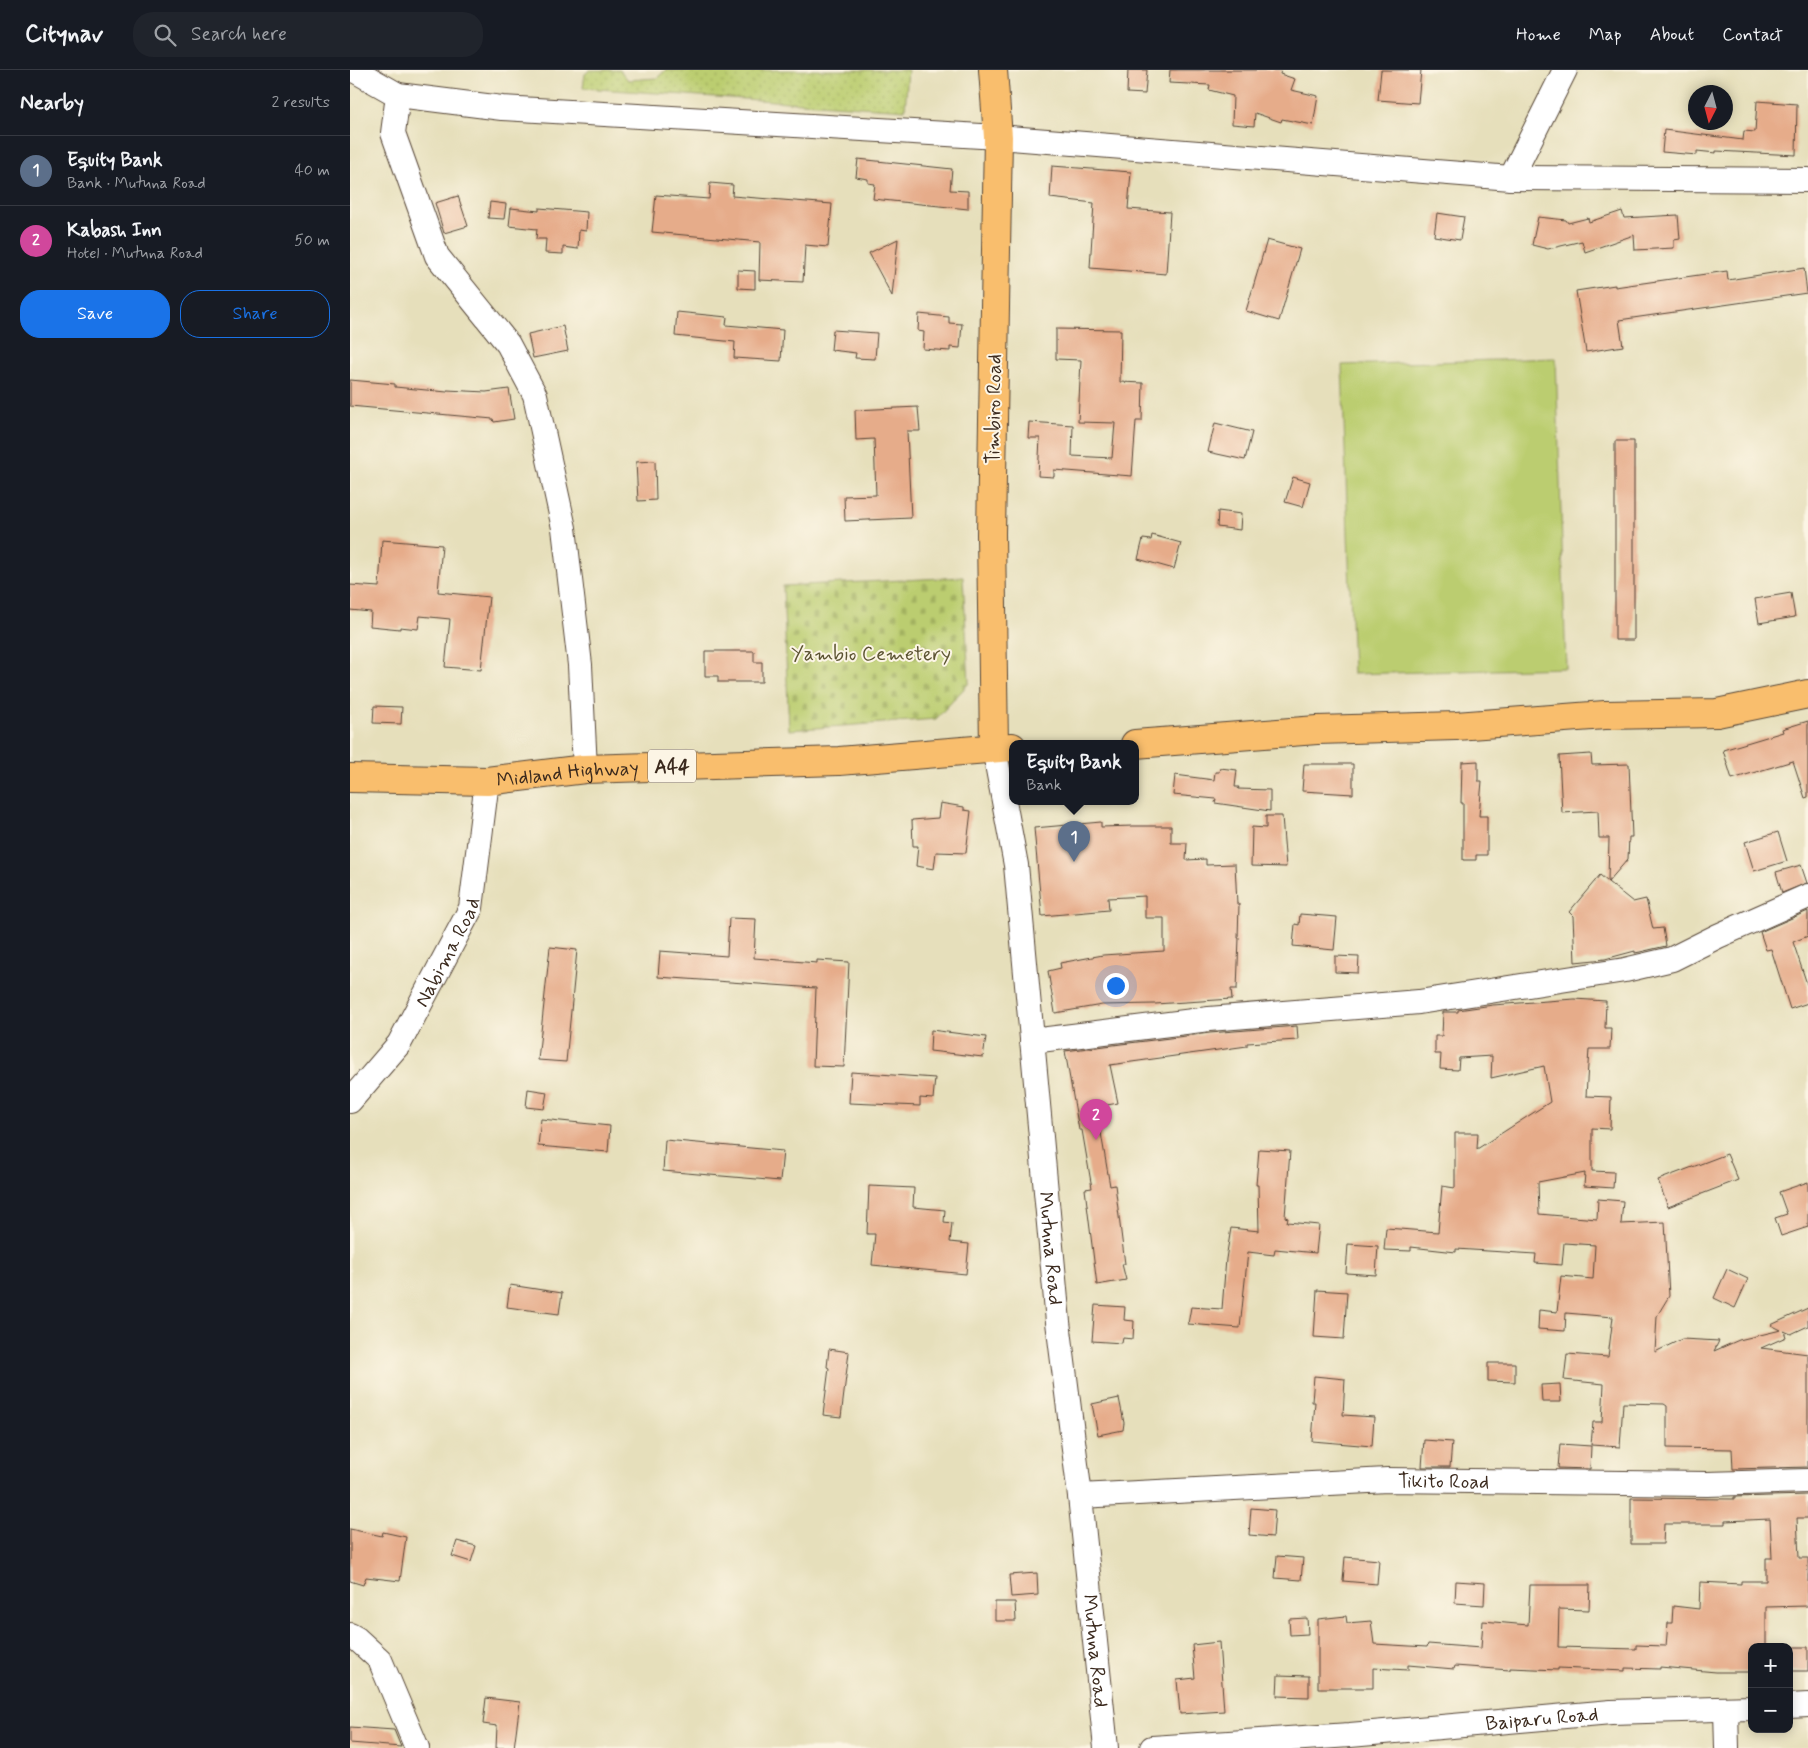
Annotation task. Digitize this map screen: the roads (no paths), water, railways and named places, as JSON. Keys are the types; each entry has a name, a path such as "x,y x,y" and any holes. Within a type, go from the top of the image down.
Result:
{"main road":[{"name":"Timbiro Road","path":"993,70 998,137 991,534 1004,747"},
{"path":"1139,744 1317,730 1456,726 1605,714 1717,713 1808,694"},
{"name":"Midland Highway","path":"350,778 487,781 585,769 839,761 1004,747"}],"street":[{"path":"354,70 398,95 502,108 998,137 1511,178 1808,180"},
{"path":"1511,178 1565,70"},
{"path":"398,95 393,133 437,256 508,344 535,395 564,528 580,665 585,769"},
{"name":"Mutuna Road","path":"1004,747 1009,796"},
{"name":"Nabima Road","path":"350,1101 399,1044 471,908 487,781"},
{"name":"Mutuna Road","path":"1010,805 1058,1322 1080,1496 1106,1748"},
{"path":"1032,1041 1209,1019 1419,1002 1625,970 1672,959 1718,936 1808,896"},
{"name":"Tikito Road","path":"1080,1496 1387,1480 1707,1484 1808,1481"},
{"path":"350,1635 380,1660 417,1748"},
{"path":"1793,1706 1808,1705"},
{"name":"Baiparu Road","path":"1152,1748 1350,1742 1611,1712 1748,1708"},
{"path":"1726,1710 1727,1748"}],"place":[{"name":"Equity Bank","path":"1074,862"},
{"name":"Kabash Inn","path":"1096,1140"}],"park label":[{"name":"Yambio Cemetery","path":"871,653"}]}
